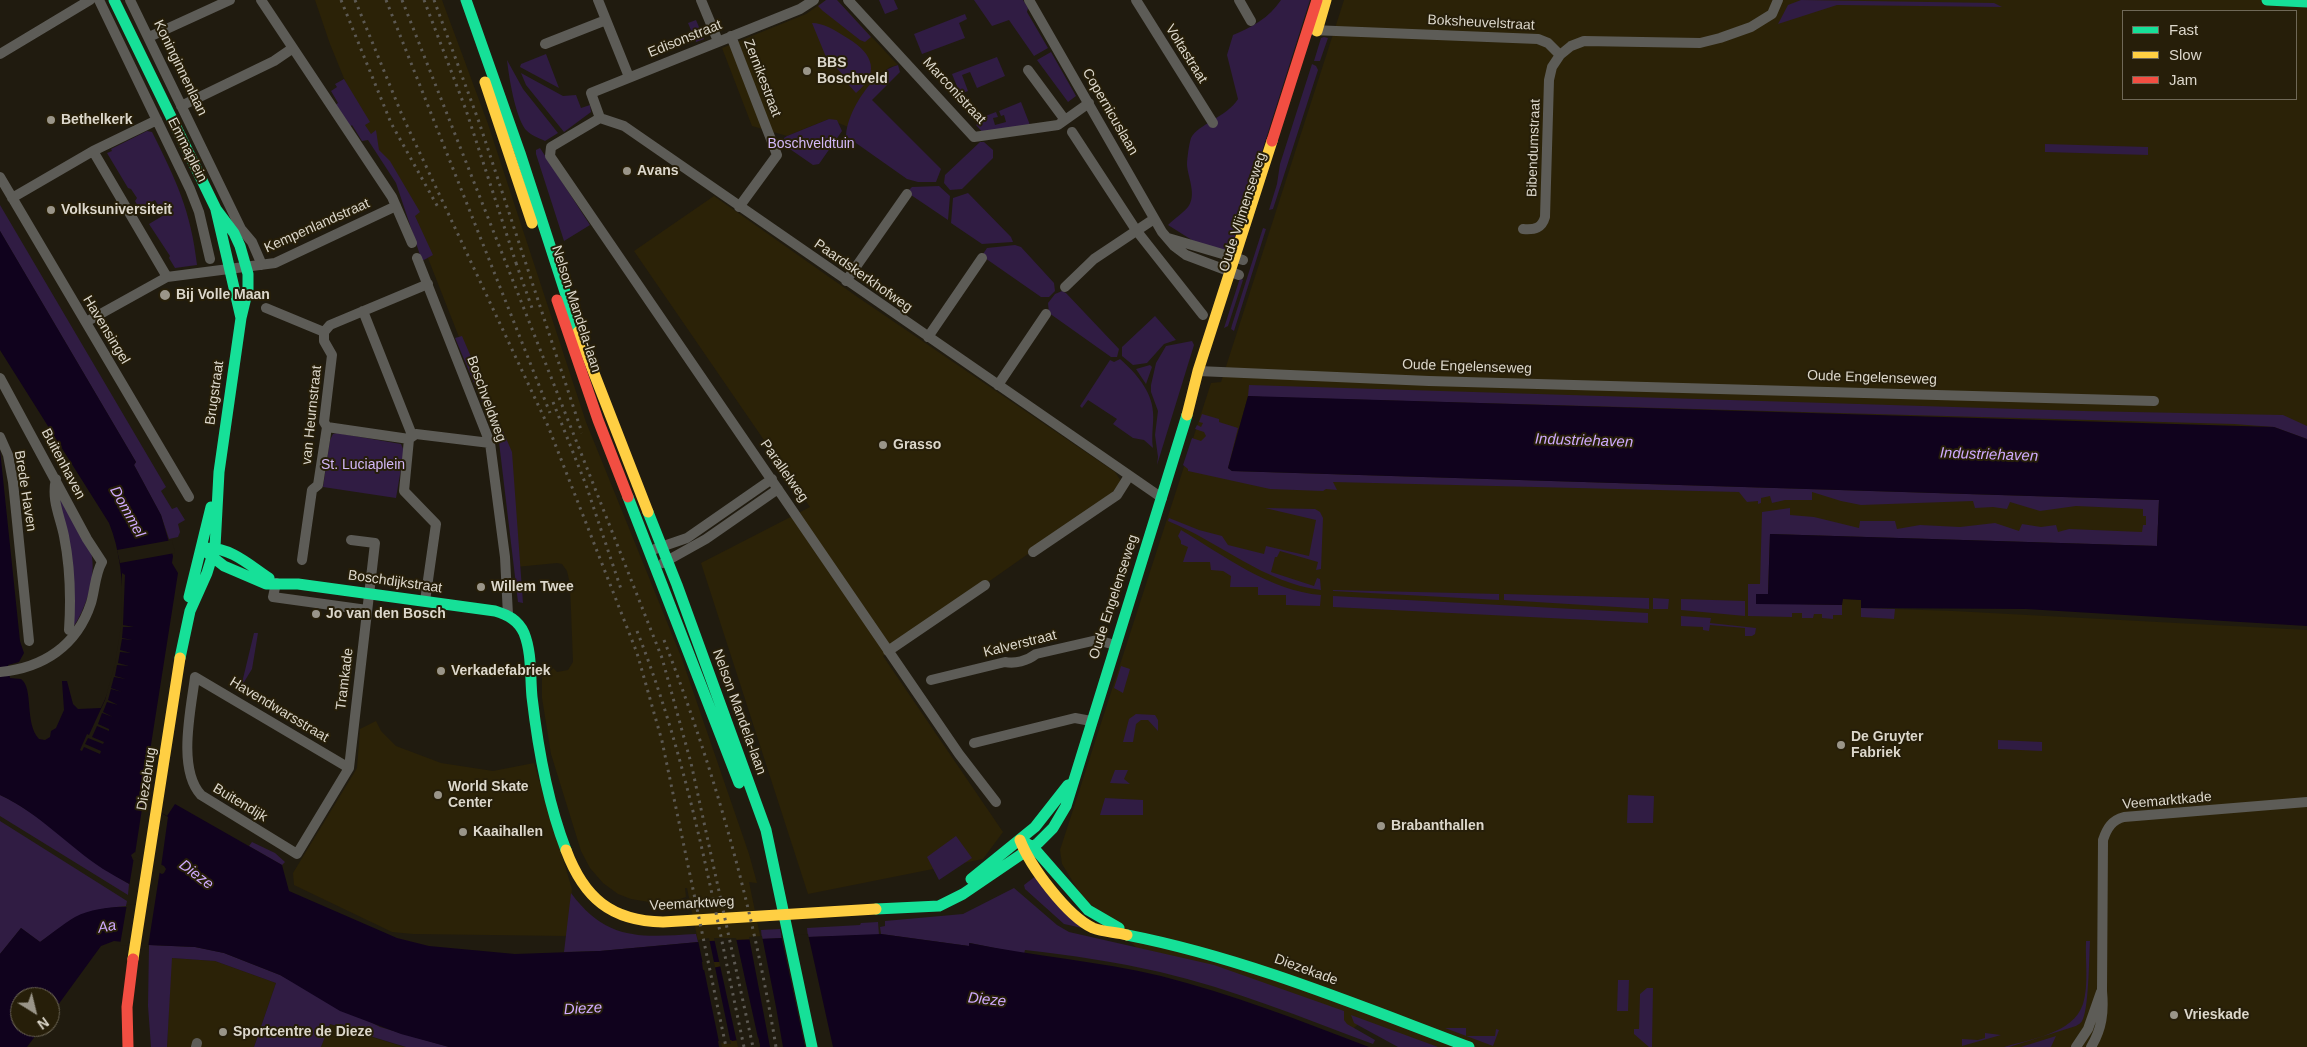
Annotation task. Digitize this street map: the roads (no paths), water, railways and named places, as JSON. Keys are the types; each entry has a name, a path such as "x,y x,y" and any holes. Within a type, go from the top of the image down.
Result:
{"street":[{"path":"0,54 90,0"},
{"path":"99,0 157,120"},
{"name":"Emmaplein","path":"114,0 216,209 241,318"},
{"name":"Koninginnenlaan","path":"130,0 194,130 187,150"},
{"path":"148,37 230,0"},
{"path":"262,0 396,206 412,243"},
{"path":"457,0 486,71"},
{"path":"466,0 486,71"},
{"path":"598,0 629,77"},
{"path":"702,0 718,41"},
{"name":"Edisonstraat","path":"600,118 591,93 731,36 799,4 814,0"},
{"name":"Marconistraat","path":"848,0 974,137 1058,125 1089,103"},
{"name":"Copernicuslaan","path":"1029,0 1154,219 1174,246 1186,255 1234,273"},
{"name":"Voltastraat","path":"1136,0 1213,123"},
{"path":"1239,0 1251,21"},
{"name":"Oude Vlijmenseweg","path":"1312,30 1317,0"},
{"name":"Oude Vlijmenseweg","path":"1203,371 1312,30 1326,0"},
{"path":"1560,55 1571,46 1584,41 1700,43 1720,38 1751,27 1772,14 1778,0"},
{"path":"2267,0 2307,2"},
{"path":"545,44 606,20"},
{"name":"Boksheuvelstraat","path":"1312,30 1538,39 1548,43 1560,55"},
{"name":"Zernikestraat","path":"731,36 777,155 739,207"},
{"path":"182,106 274,61 293,48"},
{"name":"Bibendumstraat","path":"1524,229 1538,228 1543,223 1545,217 1549,80 1552,67 1560,55"},
{"path":"1028,70 1065,120"},
{"name":"Nelson Mandela-laan","path":"486,71 582,344 662,546 766,830 774,875 812,1047"},
{"name":"Nelson Mandela-laan","path":"486,71 598,420 774,875"},
{"name":"Paardskerkhofweg","path":"600,118 624,126 1162,498"},
{"name":"Parallelweg","path":"600,118 551,147 550,156 959,754 996,802"},
{"name":"Emmaplein","path":"12,198 93,151 157,120 195,200 210,259"},
{"name":"Emmaplein","path":"194,130 241,229 252,242 262,264"},
{"path":"1072,132 1136,230 1203,315"},
{"path":"93,151 168,277"},
{"name":"Havensingel","path":"0,177 189,498"},
{"path":"846,281 907,194"},
{"name":"Kempenlandstraat","path":"248,266 276,263 396,206"},
{"name":"Emmaplein","path":"216,209 227,222 248,266 248,290 241,318"},
{"path":"1065,288 1094,259 1154,219"},
{"path":"1168,238 1239,259"},
{"name":"Boschveldweg","path":"417,258 490,443 505,557 508,616"},
{"path":"928,337 982,258"},
{"path":"86,322 168,277 248,266"},
{"path":"266,308 324,332 330,325 428,284"},
{"path":"363,311 410,437 404,491 436,524 425,601"},
{"path":"998,385 1046,314"},
{"name":"Brugstraat","path":"190,611 213,552 219,472 241,318"},
{"name":"van Heurnstraat","path":"302,560 312,490 318,485 327,427 324,422 332,355 324,341 324,332"},
{"name":"Oude Engelenseweg","path":"1028,850 1057,823 1069,799 1115,645 1203,371 1429,381 2154,401"},
{"name":"Buitenhaven","path":"0,378 102,562 86,615 72,637 60,649 41,662 12,671 0,672"},
{"path":"327,427 410,437 416,434 490,443"},
{"name":"Brede Haven","path":"0,437 8,456 13,482 29,640"},
{"name":"Brugstraat","path":"190,611 191,587 219,472"},
{"path":"1033,552 1118,495 1129,476"},
{"path":"56,479 53,492 64,537 71,603 69,630"},
{"path":"649,551 693,534 772,479"},
{"path":"655,566 706,538 778,489"},
{"name":"Tramkade","path":"349,768 375,543 351,540"},
{"name":"Boschdijkstraat","path":"202,544 213,552 224,566 266,584 276,583 368,593 495,611 508,616"},
{"name":"Boschdijkstraat","path":"213,552 228,552 276,583"},
{"name":"Boschdijkstraat","path":"276,583 274,597 367,610"},
{"path":"888,651 985,585"},
{"name":"Diezebrug","path":"128,1047 127,1007 134,953 184,632 190,611"},
{"name":"Veemarktweg","path":"508,616 520,625 527,645 540,758 566,850 584,888 605,907 632,919 663,922 935,906 948,902 1028,850"},
{"name":"Kalverstraat","path":"931,680 1005,662 1012,663 1030,659 1036,654 1096,640 1115,645"},
{"name":"Havendwarsstraat","path":"195,676 349,768"},
{"name":"Buitendijk","path":"195,676 188,734 188,760 190,778 194,788 201,795 297,854 349,768"},
{"path":"974,743 1075,718 1091,722"},
{"name":"Oude Engelenseweg","path":"1020,840 1045,817 1076,771"},
{"name":"Veemarktkade","path":"2091,1047 2101,1025 2104,1009 2102,991 2103,840 2106,830 2112,823 2124,817 2307,802"},
{"name":"Veemarktweg","path":"920,906 967,882 1020,840"},
{"name":"Diezekade","path":"1020,840 1078,918 1094,928 1129,933 1175,944 1261,970 1469,1047"},
{"name":"Veemarktkade","path":"2076,1047 2088,1029 2102,991"}],"water":[{"path":"0,231 136,462 134,465 161,515 173,556 172,563 178,573 142,802 167,816 175,804 282,865 289,891 397,938 429,946 515,954 600,951 710,941 881,934 969,946 969,943 1113,966 1188,983 1292,1018 1369,1047 745,1047 760,1046 758,1037 718,1041 719,1047 449,1047 401,1034 340,1011 280,975 224,953 195,947 114,941 101,946 60,1002 60,987 10,987 10,1037 34,1037 27,1047 0,1047 0,954 21,928 40,942 75,917 94,910 123,907 152,909 154,896 103,869 28,811 0,795 0,450 20,641 24,653 19,662 8,665 10,678 21,679 25,684 34,732 39,739 45,740 50,737 51,731 56,728 64,710 62,681 67,681 73,704 78,709 101,708 109,688 116,666 120,641 122,591 116,544 109,523 0,350","holes":["135,852 164,866 166,869 162,874 133,860 131,855","740,958 742,967 723,968 722,966 703,970 702,962 722,962 722,960"]},
{"name":"Industriehaven","path":"1248,396 2274,427 2307,439 2307,626 2026,609 1861,608 1861,600 1843,599 1842,605 1756,604 1756,594 1768,594 1770,534 2157,546 2159,500 1232,471 1228,468"}],"railway":[{"path":"341,0 391,123 439,209"},
{"path":"355,0 402,115 548,426 637,653 662,741 726,1047"},
{"path":"386,0 550,413"},
{"path":"402,0 662,658 691,763 753,1047"},
{"path":"424,0 466,110 518,269"},
{"path":"434,0 479,122 582,433"},
{"path":"516,263 532,308"},
{"path":"553,402 586,485 622,592"},
{"path":"637,631 656,682 686,785 711,889 744,1047"},
{"path":"664,640 683,690 716,790 756,943 776,1047"}],"place":[{"name":"BBS Boschveld","path":"807,71"},
{"name":"Bethelkerk","path":"51,120"},
{"name":"Avans","path":"627,171"},
{"name":"Volksuniversiteit","path":"51,210"},
{"name":"Bij Volle Maan","path":"165,295"},
{"name":"Grasso","path":"883,445"},
{"name":"Willem Twee","path":"481,587"},
{"name":"Jo van den Bosch","path":"316,614"},
{"name":"Verkadefabriek","path":"441,671"},
{"name":"De Gruyter Fabriek","path":"1841,745"},
{"name":"World Skate Center","path":"438,795"},
{"name":"Brabanthallen","path":"1381,826"},
{"name":"Kaaihallen","path":"463,832"},
{"name":"Vrieskade","path":"2174,1015"},
{"name":"Sportcentre de Dieze","path":"223,1032"}],"park label":[{"name":"Boschveldtuin","path":"811,144"},
{"name":"St. Luciaplein","path":"363,465"}],"water label":[{"name":"Dommel","path":"127,512"},
{"name":"Dieze","path":"196,875"},
{"name":"Aa","path":"107,927"},
{"name":"Dieze","path":"987,1000"},
{"name":"Dieze","path":"583,1009"}]}
